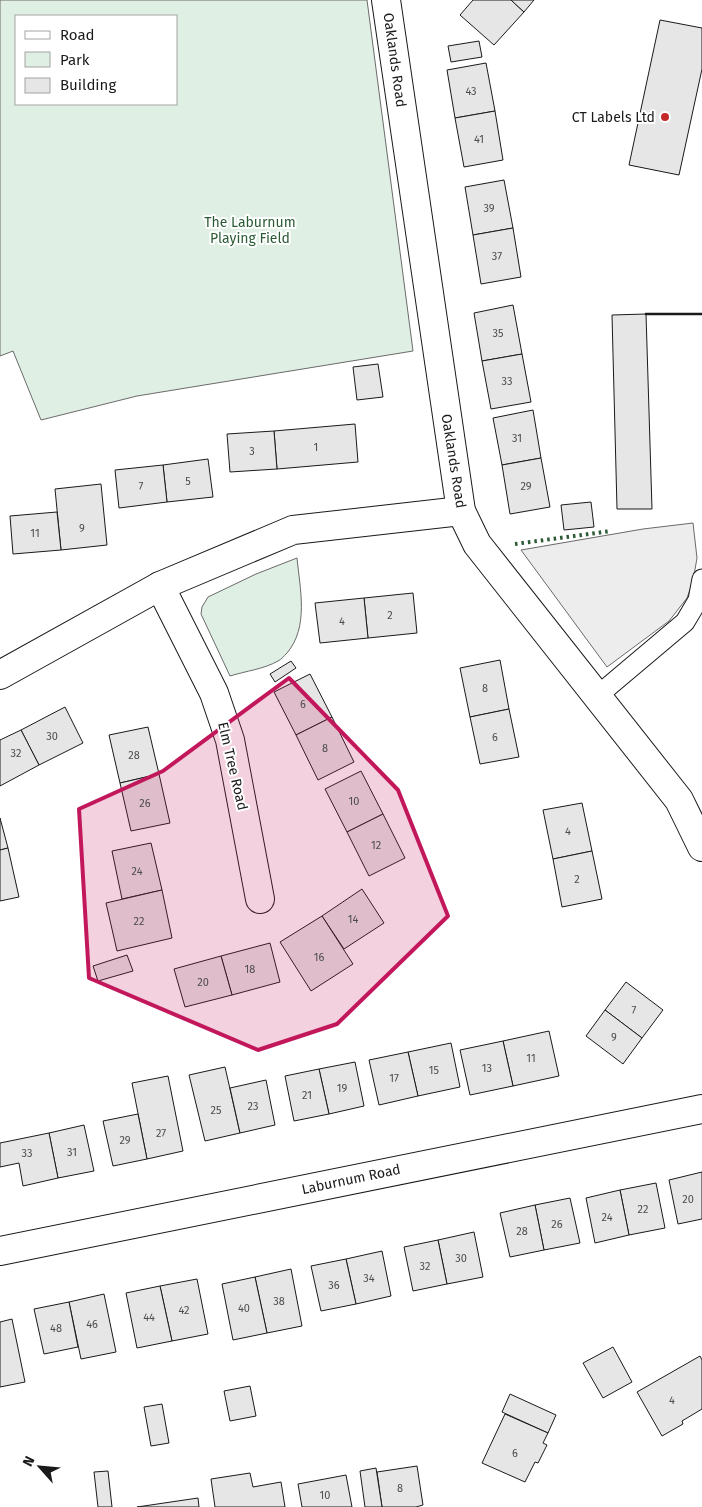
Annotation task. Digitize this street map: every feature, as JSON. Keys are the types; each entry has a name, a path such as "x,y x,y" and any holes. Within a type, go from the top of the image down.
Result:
{"street":[{"name":"Oaklands Road","path":"386,0 461,511 477,544 678,800 702,847"},
{"path":"0,675 160,586 293,530 461,511"},
{"name":"Elm Tree Road","path":"160,586 214,693 230,740 260,900"},
{"name":"Laburnum Road","path":"0,1251 702,1108"}],"lane":[{"path":"596,697 684,622 698,600 702,579"}],"highlighted area":[{"path":"289,678 398,790 448,916 337,1024 258,1050 89,978 79,809 163,771"}],"green space":[{"name":"The Laburnum Playing Field","path":"0,0 367,0 413,351 137,396 41,420 13,351 0,356"},
{"path":"297,558 301,595 301,620 294,643 282,658 273,664 230,676 201,614 202,607 208,597 256,574"}],"shaded area":[{"path":"693,523 697,558 693,581 687,598 669,621 607,667 521,550 643,529"}],"building":[{"path":"473,0 511,0 524,12 494,45 460,15"},
{"path":"511,0 534,0 524,12"},
{"name":"CT Labels Ltd","path":"660,20 702,28 702,69 679,175 629,165"},
{"path":"479,41 482,57 451,62 448,46"},
{"path":"486,63 495,111 455,118 447,70"},
{"path":"495,111 503,160 464,167 455,118"},
{"path":"504,180 513,228 473,235 465,187"},
{"path":"513,228 521,277 481,284 473,235"},
{"path":"513,305 522,354 482,361 474,313"},
{"path":"646,314 652,509 617,509 612,315"},
{"path":"522,354 531,402 491,409 482,361"},
{"path":"378,364 383,397 357,400 353,367"},
{"path":"533,410 541,458 502,465 493,418"},
{"path":"355,424 358,462 277,469 274,431"},
{"path":"274,431 277,469 230,472 227,434"},
{"path":"541,458 550,507 510,514 502,465"},
{"path":"208,459 213,497 167,502 163,465"},
{"path":"163,465 167,502 119,508 115,470"},
{"path":"101,484 107,545 61,550 55,489"},
{"path":"591,502 594,527 564,530 561,505"},
{"path":"57,512 61,550 13,554 10,516"},
{"path":"413,593 417,633 368,638 364,598"},
{"path":"364,598 368,638 320,643 315,603"},
{"path":"500,660 509,709 470,717 460,668"},
{"path":"291,661 296,668 275,682 270,674"},
{"path":"310,674 332,717 296,735 274,692"},
{"path":"65,707 83,743 39,765 21,730"},
{"path":"509,709 519,757 480,764 470,717"},
{"path":"332,717 354,762 318,780 296,735"},
{"path":"148,727 159,774 120,783 109,735"},
{"path":"21,730 39,765 0,786 0,740"},
{"path":"361,771 383,814 347,832 325,789"},
{"path":"159,774 170,823 131,831 120,783"},
{"path":"582,803 592,851 553,859 543,810"},
{"path":"383,814 405,858 369,876 347,832"},
{"path":"0,818 8,848 0,850"},
{"path":"151,843 162,890 122,899 112,851"},
{"path":"8,848 19,897 0,901 0,850"},
{"path":"592,851 602,899 562,907 553,859"},
{"path":"362,889 384,923 344,949 322,916"},
{"path":"162,890 172,938 117,951 106,903"},
{"path":"322,916 353,964 311,991 280,942"},
{"path":"270,943 280,982 232,995 221,956"},
{"path":"127,955 133,971 98,981 93,966"},
{"path":"221,956 232,995 185,1007 174,969"},
{"path":"626,982 663,1010 642,1038 605,1010"},
{"path":"605,1010 642,1038 623,1064 586,1036"},
{"path":"549,1031 559,1076 513,1086 503,1041"},
{"path":"503,1041 513,1086 470,1095 460,1050"},
{"path":"451,1043 460,1087 418,1096 408,1052"},
{"path":"408,1052 418,1096 379,1105 369,1060"},
{"path":"355,1062 364,1106 329,1114 319,1069"},
{"path":"225,1067 240,1133 205,1141 189,1075"},
{"path":"319,1069 329,1114 294,1121 285,1076"},
{"path":"168,1076 183,1151 147,1159 132,1083"},
{"path":"266,1080 275,1125 240,1133 230,1088"},
{"path":"138,1114 147,1159 113,1166 103,1121"},
{"path":"84,1125 94,1171 58,1178 49,1133"},
{"path":"49,1133 58,1178 23,1186 19,1163 0,1167 0,1143"},
{"path":"702,1172 702,1219 678,1224 669,1180"},
{"path":"656,1183 665,1228 629,1235 620,1190"},
{"path":"620,1190 629,1235 595,1243 586,1198"},
{"path":"570,1198 580,1243 544,1250 535,1205"},
{"path":"535,1205 544,1250 510,1257 500,1213"},
{"path":"474,1232 483,1277 447,1284 438,1240"},
{"path":"438,1240 447,1284 413,1291 404,1247"},
{"path":"382,1251 391,1296 356,1304 346,1259"},
{"path":"346,1259 356,1304 321,1311 311,1266"},
{"path":"291,1269 302,1326 267,1333 255,1277"},
{"path":"255,1277 267,1333 233,1340 222,1284"},
{"path":"197,1279 208,1334 172,1341 160,1286"},
{"path":"160,1286 172,1341 137,1348 126,1293"},
{"path":"104,1294 116,1352 81,1359 69,1302"},
{"path":"69,1302 78,1347 44,1354 34,1309"},
{"path":"12,1319 25,1382 0,1387 0,1322"},
{"path":"613,1347 632,1382 603,1398 583,1363"},
{"path":"700,1356 702,1360 702,1409 682,1421 683,1424 662,1436 637,1392"},
{"path":"250,1386 256,1416 230,1421 224,1391"},
{"path":"510,1394 556,1415 548,1433 502,1412"},
{"path":"162,1404 169,1443 151,1446 144,1407"},
{"path":"505,1414 548,1433 543,1443 547,1445 538,1463 535,1462 525,1482 482,1463"},
{"path":"417,1466 423,1505 416,1507 382,1507 377,1472"},
{"path":"376,1468 382,1507 365,1507 360,1471"},
{"path":"108,1471 112,1507 98,1507 94,1472"},
{"path":"250,1473 253,1487 281,1482 285,1507 215,1507 211,1479"},
{"path":"346,1475 352,1507 302,1507 298,1484"},
{"path":"198,1498 199,1507 137,1507"}],"hedge":[{"path":"515,544 611,531"}],"wall":[{"path":"646,314 702,314"}],"place":[{"name":"CT Labels Ltd","path":"665,117"}]}
